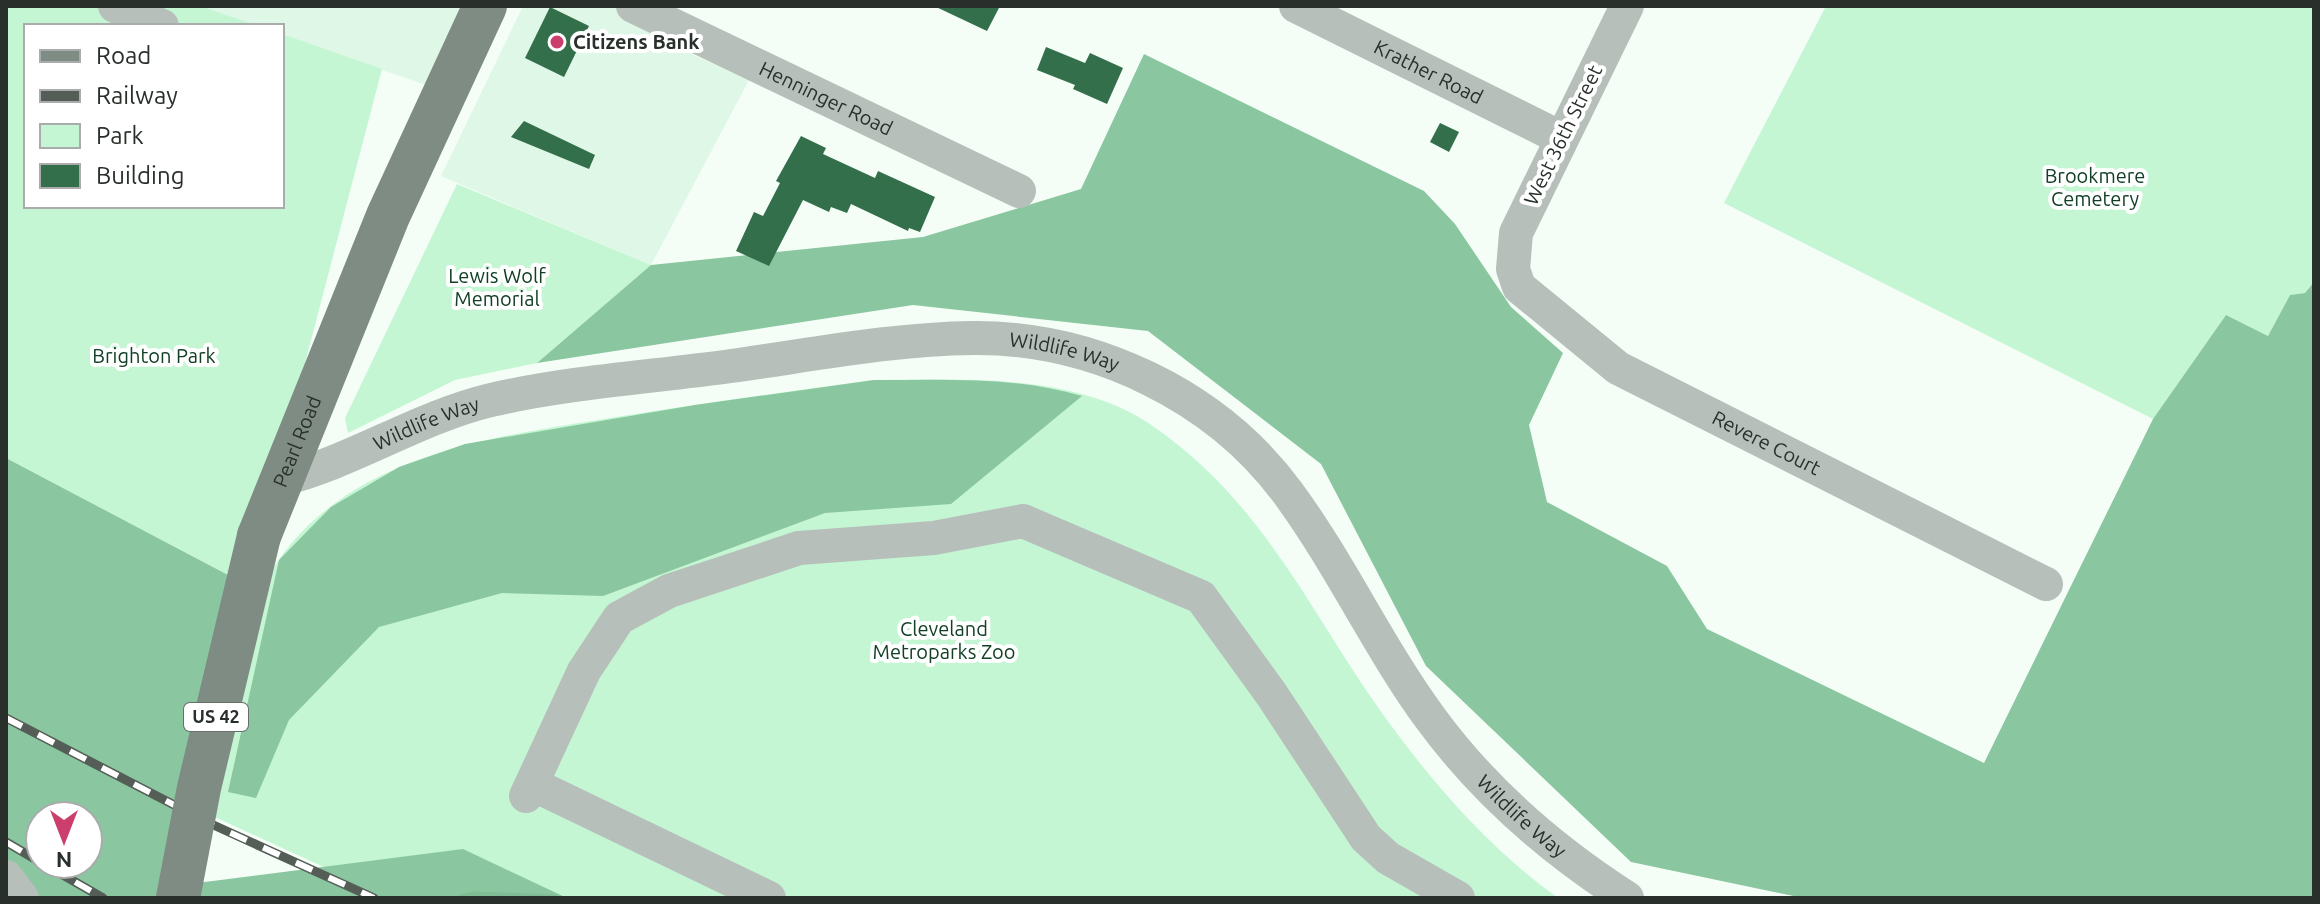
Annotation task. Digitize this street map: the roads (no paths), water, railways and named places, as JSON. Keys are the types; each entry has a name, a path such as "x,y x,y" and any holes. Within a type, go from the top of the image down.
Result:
{"main road":[{"name":"Pearl Road","path":"178,898 199,788 259,536 388,216 485,6"}],"street":[{"path":"115,6 157,24"},
{"name":"Henninger Road","path":"633,6 1019,191"},
{"name":"Krather Road","path":"1296,6 1561,138"},
{"name":"West 36th Street","path":"1513,269 1516,233 1627,6"},
{"name":"Revere Court","path":"1513,269 1519,287 1537,305 1618,368 2046,584"},
{"name":"Wildlife Way","path":"279,480 326,466 435,417 491,400 574,387 888,345 973,338 1052,344 1107,361 1187,399 1244,442 1285,488 1430,718 1479,777 1536,832 1627,898"},
{"path":"769,898 529,790 584,671 619,618 669,591 799,548 934,538 1023,521 1201,597 1272,695 1366,838 1388,858 1458,898"},
{"path":"6,877 22,898"}],"waterway":[{"path":"461,898 474,895 553,898"}],"railway":[{"path":"6,718 209,823 374,898"},
{"path":"6,842 24,853"},
{"path":"72,880 103,898"}],"place":[{"name":"Citizens Bank","path":"557,42"}],"park label":[{"name":"Brookmere Cemetery","path":"2095,188"},
{"name":"Lewis Wolf Memorial","path":"497,288"},
{"name":"Brighton Park","path":"154,356"},
{"name":"Cleveland Metroparks Zoo","path":"944,640"}]}
